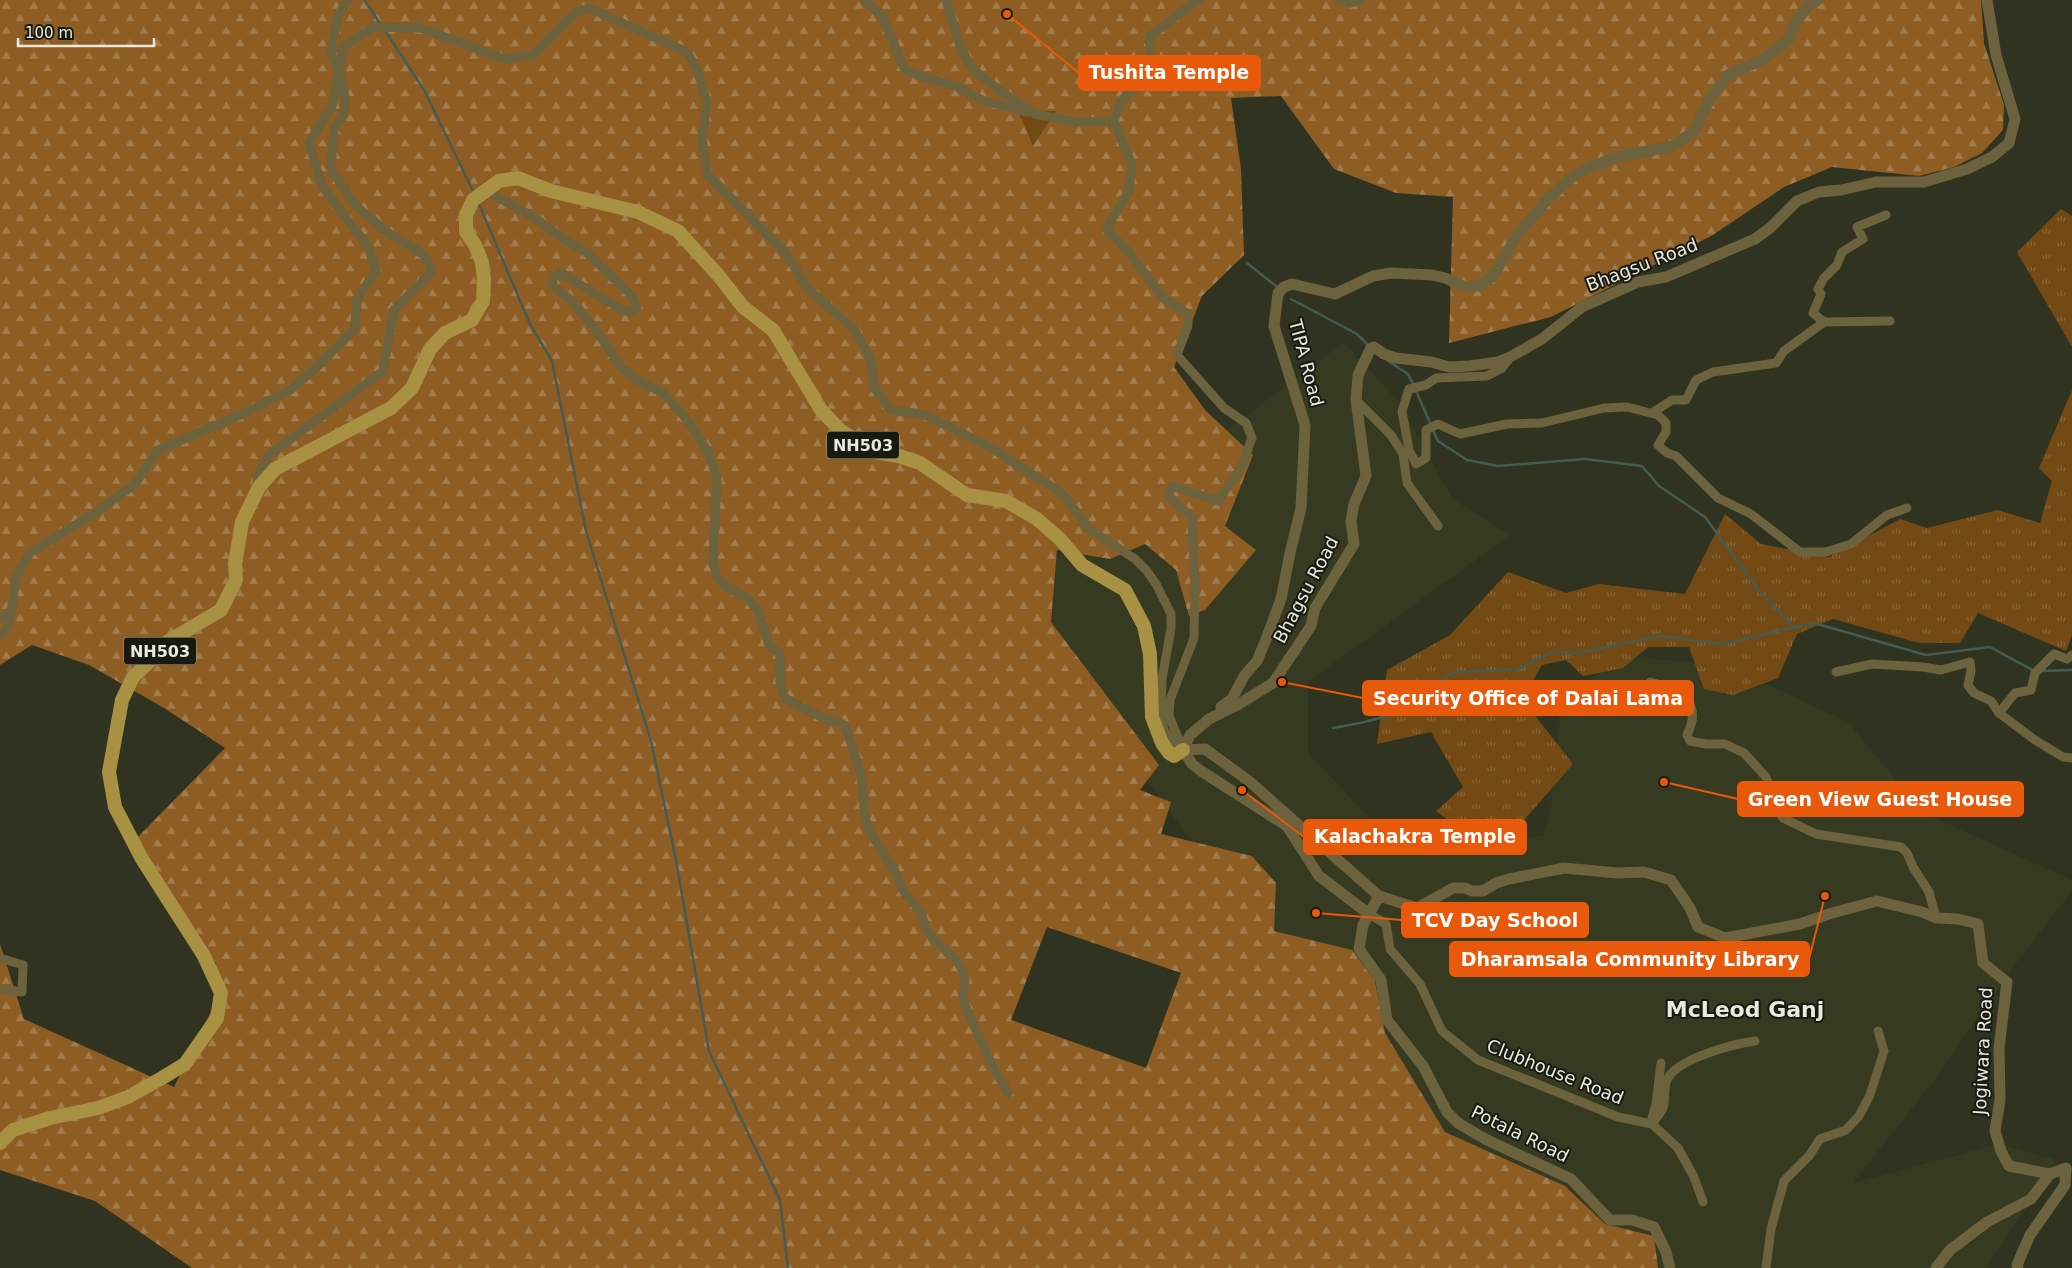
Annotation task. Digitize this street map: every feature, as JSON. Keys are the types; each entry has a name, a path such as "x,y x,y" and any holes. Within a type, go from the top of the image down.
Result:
{"main road":[{"name":"NH503","path":"0,1142 14,1130 50,1118 98,1108 128,1097 162,1078 185,1064 217,1018 221,993 204,956 142,859 115,807 109,772 122,700 133,677 165,647 167,642 221,610 236,580 235,564 242,522 259,486 275,469 391,408 412,388 430,349 445,333 472,320 483,301 484,279 482,262 466,232 466,215 480,195 499,181 518,178 551,191 638,212 678,231 720,276 743,307 773,330 821,410 842,431 874,452 899,456 920,463 967,495 1006,501 1037,519 1060,539 1082,565 1125,590 1144,626 1150,654 1152,717 1162,743 1169,753 1174,756 1183,750"}],"street":[{"path":"254,500 258,476 268,456 383,371 394,310 432,272 424,255 387,232 356,206 331,168 334,128 344,113 345,98 339,69 332,56 334,34 338,15 348,0"},
{"path":"864,0 882,16 905,70 956,86 984,101 1035,114 1077,122 1114,122"},
{"path":"946,0 961,49 973,69 999,90 1035,114"},
{"path":"1201,0 1196,1 1149,37 1152,72 1121,101 1114,122 1132,166 1129,191 1106,229 1128,251 1162,298 1188,314 1188,326 1177,355 1224,408 1246,423 1252,438 1241,468 1218,501 1172,486 1168,496 1192,517 1194,587 1194,638 1170,700 1169,716 1183,750 1192,764 1287,826 1319,876 1369,914 1379,896"},
{"path":"1340,0 1351,3 1361,0"},
{"name":"TIPA Road","path":"1198,728 1204,718 1232,699 1244,676 1257,661 1281,599 1301,508 1305,425 1274,326 1278,293 1284,287 1292,284 1335,294 1373,276 1392,273 1432,275 1445,278 1463,286 1480,286 1493,276 1518,234 1548,199 1572,177 1592,166 1618,157 1674,146 1694,132 1712,97 1728,75 1764,59 1789,39 1796,22 1808,6 1818,0"},
{"name":"Bhagsu Road","path":"1183,750 1190,736 1209,718 1240,704 1273,683 1311,626 1315,608 1354,544 1351,521 1354,504 1366,476 1356,400 1358,375 1370,348 1374,347 1384,354 1396,358 1431,362 1449,367 1498,362 1542,339 1582,307 1638,282 1666,277 1755,239 1770,228 1797,201 1819,192 1841,190 1876,182 1924,182 1967,169 1992,157 2009,143 2015,119 1996,55 1987,0"},
{"path":"0,634 5,632 11,611 16,578 30,553 101,509 136,484 158,450 247,412 290,390 317,367 355,328 357,299 376,271 369,248 322,186 309,143 332,106 344,47 373,28 421,28 504,60 533,55 576,12 589,8 687,52 698,71 707,103 702,140 707,174 785,252 807,288 855,330 871,360 874,388 891,410 923,414 995,450 1063,494 1090,529 1135,559 1147,571 1156,584 1171,614 1171,629 1161,694 1161,715 1164,730 1177,751 1183,750"},
{"path":"480,195 535,218 564,240 586,252 631,295 638,306 633,312 622,310 561,273 554,277 552,282 554,287 570,299 593,326 620,366 637,380 663,393 678,409 708,452 717,478 713,561 717,577 725,586 747,598 758,610 769,645 780,654 780,681 784,698 827,720 841,723 846,729 861,773 865,818 870,831 894,870 904,892 921,912 926,928 934,940 956,959 962,969 965,980 963,993 965,1005 992,1065 1008,1093"},
{"path":"1824,322 1813,313 1821,294 1818,289 1824,278 1837,265 1842,252 1863,239 1857,227 1886,215"},
{"path":"1652,413 1672,400 1686,400 1696,380 1713,372 1776,363 1784,351 1824,322 1890,321"},
{"path":"1510,357 1502,368 1487,376 1436,378 1426,385 1409,389 1402,411 1409,450 1416,464 1426,458 1426,430 1433,425 1460,434 1507,424 1542,424 1604,408 1627,407 1658,415 1666,423 1666,432 1658,445 1667,453 1676,456 1718,498 1751,514 1800,552 1826,552 1851,544 1887,515 1907,508"},
{"path":"1356,400 1391,435 1403,454 1407,483 1438,526"},
{"path":"0,618 11,611"},
{"path":"1999,713 2015,693 2031,690 2036,673 2054,654 2067,658 2072,655"},
{"path":"1836,672 1872,664 1940,670 1970,662 1971,672 1968,685 1974,693 1991,700 1999,713 2035,740 2063,757 2072,758"},
{"path":"1650,682 1667,686 1682,694 1692,707 1693,722 1687,735 1690,741 1706,744 1725,744 1744,753 1766,777 1783,818 1816,834 1901,846 1929,892 1936,918"},
{"name":"Jogiwara Road","path":"1183,750 1206,749 1263,793 1379,896 1417,908 1452,888 1483,891 1496,882 1564,868 1617,873 1644,872 1671,880 1690,908 1698,927 1725,938 1800,924 1877,901 1922,912 1936,918 1978,924 1983,963 2006,982 1999,1048 2000,1100 1995,1131 2001,1151 2009,1166 2050,1174 2066,1168 2065,1185 2030,1235 2017,1265 2018,1268"},
{"name":"Clubhouse Road","path":"1369,914 1386,924 1390,949 1420,984 1442,1031 1478,1060 1618,1117 1651,1124"},
{"name":"Potala Road","path":"1369,914 1363,925 1359,949 1381,980 1387,1020 1423,1066 1447,1112 1458,1123 1487,1140 1572,1179 1610,1220 1632,1220 1654,1227 1666,1252 1670,1268"},
{"path":"0,958 23,965 22,992 0,989"},
{"path":"1766,1268 1771,1229 1784,1181 1809,1156 1820,1139 1846,1130 1859,1116 1870,1095 1884,1051 1878,1031"},
{"path":"1651,1124 1663,1107 1667,1079 1676,1069 1703,1055 1736,1043 1754,1041"},
{"path":"1651,1124 1656,1104 1661,1063"},
{"path":"1651,1124 1678,1148 1694,1177 1702,1202"},
{"path":"1936,1268 1950,1250 1987,1222 2031,1199 2050,1174"}],"shaded area":[{"path":"1344,342 1396,399 1453,499 1510,535 1308,682 1308,753 1400,849 1543,836 1551,806 1560,705 1619,656 1725,665 1848,722 1924,813 2072,880 2072,891 2011,970 1933,1082 1853,1183 1999,1144 2056,1160 1991,1261 1989,1268 1558,1268 1372,1087 1009,593"}],"green space":[{"path":"0,0 1981,0 1984,43 2004,105 2003,130 1982,153 1954,167 1919,176 1832,167 1784,187 1713,235 1551,317 1449,343 1453,197 1396,193 1334,169 1281,96 1231,98 1241,169 1244,255 1202,296 1174,367 1205,410 1253,455 1225,526 1256,550 1205,610 1189,616 1176,570 1145,544 1110,559 1057,550 1051,622 1159,765 1140,790 1171,802 1161,834 1252,856 1276,883 1274,931 1352,950 1375,981 1385,1033 1445,1132 1565,1186 1605,1224 1654,1236 1658,1268 192,1268 95,1201 0,1170 0,944 24,1019 174,1087 215,1003 216,964 136,839 225,748 164,708 89,665 32,645 0,665","holes":["1047,927 1181,973 1146,1068 1011,1020"]},
{"path":"1018,111 1056,111 1033,146"},
{"path":"2061,209 2072,216 2072,347 2017,252"},
{"path":"2072,390 2072,635 2066,651 1978,613 1960,643 1919,643 1833,619 1797,634 1778,678 1733,695 1704,689 1689,647 1648,647 1623,668 1583,676 1566,660 1542,665 1522,699 1573,764 1509,837 1482,845 1436,811 1463,787 1431,732 1377,744 1387,670 1450,635 1508,572 1566,593 1599,584 1685,594 1725,514 1761,544 1829,557 1900,519 1927,528 1998,510 2040,523 2052,481 2039,468"}],"waterway":[{"path":"365,1 381,25"},
{"path":"384,29 424,90 474,193"},
{"path":"478,202 530,324 552,361 586,531 651,741 676,860 709,1051 780,1200 788,1268"},
{"path":"1247,263 1276,286"},
{"path":"1291,299 1357,334 1367,344"},
{"path":"1388,361 1408,374 1414,386"},
{"path":"1416,391 1431,425"},
{"path":"1433,430 1438,441 1467,460 1498,466 1585,459 1642,466 1659,486 1705,517 1759,591 1794,627"},
{"path":"1333,728 1388,716 1418,691 1454,672 1516,670 1552,652 1578,653 1659,636 1723,644 1814,623 1926,655 1990,647 2034,671"},
{"path":"2042,671 2072,670"}],"place":[{"name":"Tushita Temple","path":"1007,14"},
{"name":"Security Office of Dalai Lama","path":"1282,682"},
{"name":"Green View Guest House","path":"1664,782"},
{"name":"Kalachakra Temple","path":"1242,790"},
{"name":"Dharamsala Community Library","path":"1825,896"},
{"name":"TCV Day School","path":"1316,913"}],"district":[{"name":"McLeod Ganj","path":"1745,1009"}]}
